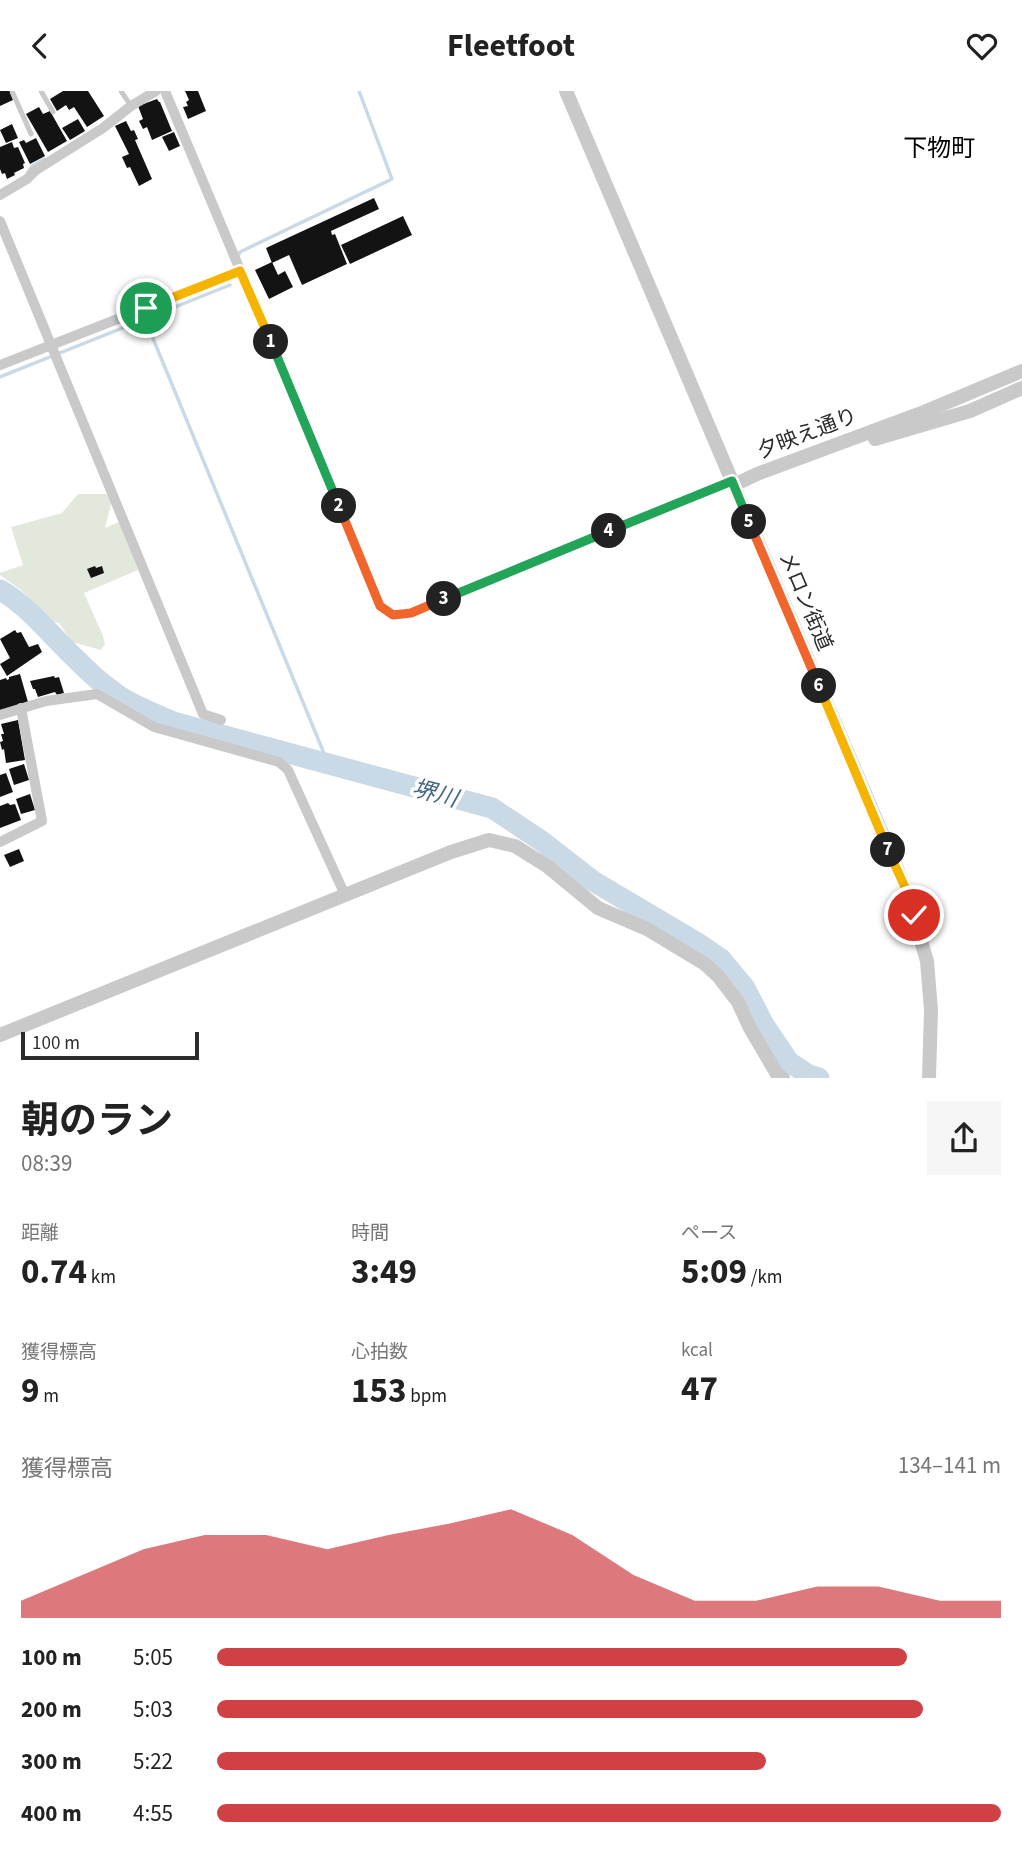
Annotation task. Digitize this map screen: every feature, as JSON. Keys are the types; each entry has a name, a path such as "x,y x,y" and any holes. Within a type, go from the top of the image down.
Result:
{"street":[{"path":"0,195 27,180 36,170 156,91"},
{"path":"165,91 380,606 393,615 411,613 733,483"},
{"name":"メロン街道","path":"566,91 904,885 927,961 931,1010 929,1071"},
{"path":"0,221 203,714 221,720"},
{"path":"0,365 240,271"},
{"name":"夕映え通り","path":"733,483 924,412 1022,371"},
{"name":"夕映え通り","path":"733,483 756,479 970,411 1022,388"},
{"path":"0,715 46,701 97,694 155,727 279,762 288,770 345,895"},
{"path":"0,842 42,821 21,708"},
{"path":"0,1035 345,895 489,840 515,846 547,866 598,908 647,929 705,964 738,1002 777,1074 783,1078"}],"lane":[{"path":"12,91 30,134"},
{"path":"41,91 53,112"},
{"path":"121,91 131,106"}],"shaded area":[{"path":"78,494 107,494 111,504 105,528 119,522 138,570 84,593 103,636 105,644 101,650 72,642 59,623 54,622 21,590 0,575 23,565 11,527 62,513"}],"building":[{"path":"0,91 15,91 10,93 13,100 0,106"},
{"path":"63,91 88,91 104,116 87,127 74,107 69,110 66,105 57,111 50,99"},
{"path":"185,91 198,91 206,111 188,119 183,107 188,106 186,102 189,100"},
{"path":"157,99 172,131 152,140 147,127 143,129 139,121 143,119 138,106"},
{"path":"39,107 43,114 50,111 67,141 48,152 26,114"},
{"path":"78,119 85,131 70,140 62,128"},
{"path":"126,121 131,131 134,130 138,139 135,140 152,179 139,186 122,157 129,154 115,126"},
{"path":"12,124 18,138 6,143 0,130"},
{"path":"174,132 180,146 169,151 162,137"},
{"path":"36,138 45,156 30,164 19,142 24,140 26,143"},
{"path":"12,142 14,148 18,147 25,163 24,168 7,179 0,169 0,147"},
{"path":"374,198 379,209 331,231 332,235 335,234 347,264 302,285 289,255 272,263 266,248"},
{"path":"403,216 412,235 350,264 341,245"},
{"path":"272,262 278,275 285,271 293,287 269,299 255,270"},
{"path":"102,566 104,573 91,578 87,569"},
{"path":"15,630 17,633 21,632 29,647 38,644 42,652 7,676 0,664 10,658 0,639"},
{"path":"20,674 28,702 0,711 0,680"},
{"path":"59,677 64,693 57,695 55,692 38,697 30,681"},
{"path":"18,720 25,760 6,763 0,742 3,741 1,734 4,734 1,724"},
{"path":"24,764 29,780 14,785 9,769"},
{"path":"6,773 13,792 0,797 0,775"},
{"path":"30,794 35,810 21,814 16,799"},
{"path":"15,804 21,820 0,828 0,806"},
{"path":"19,849 24,861 10,867 4,855"}],"waterway":[{"path":"238,256 240,252 392,179 359,91"},
{"path":"28,172 32,166 44,159"},
{"path":"145,319 230,285"},
{"path":"0,377 145,319 328,763"},
{"name":"堺川","path":"0,590 31,614 106,686 132,703 173,722 492,808 543,842 593,881 721,959 745,988 764,1025 789,1062 819,1078"}],"district":[{"name":"下物町","path":"939,148"}],"route":[{"path":"146,308 240,271 380,606 393,615 411,613 732,481 904,885 914,915"}]}
